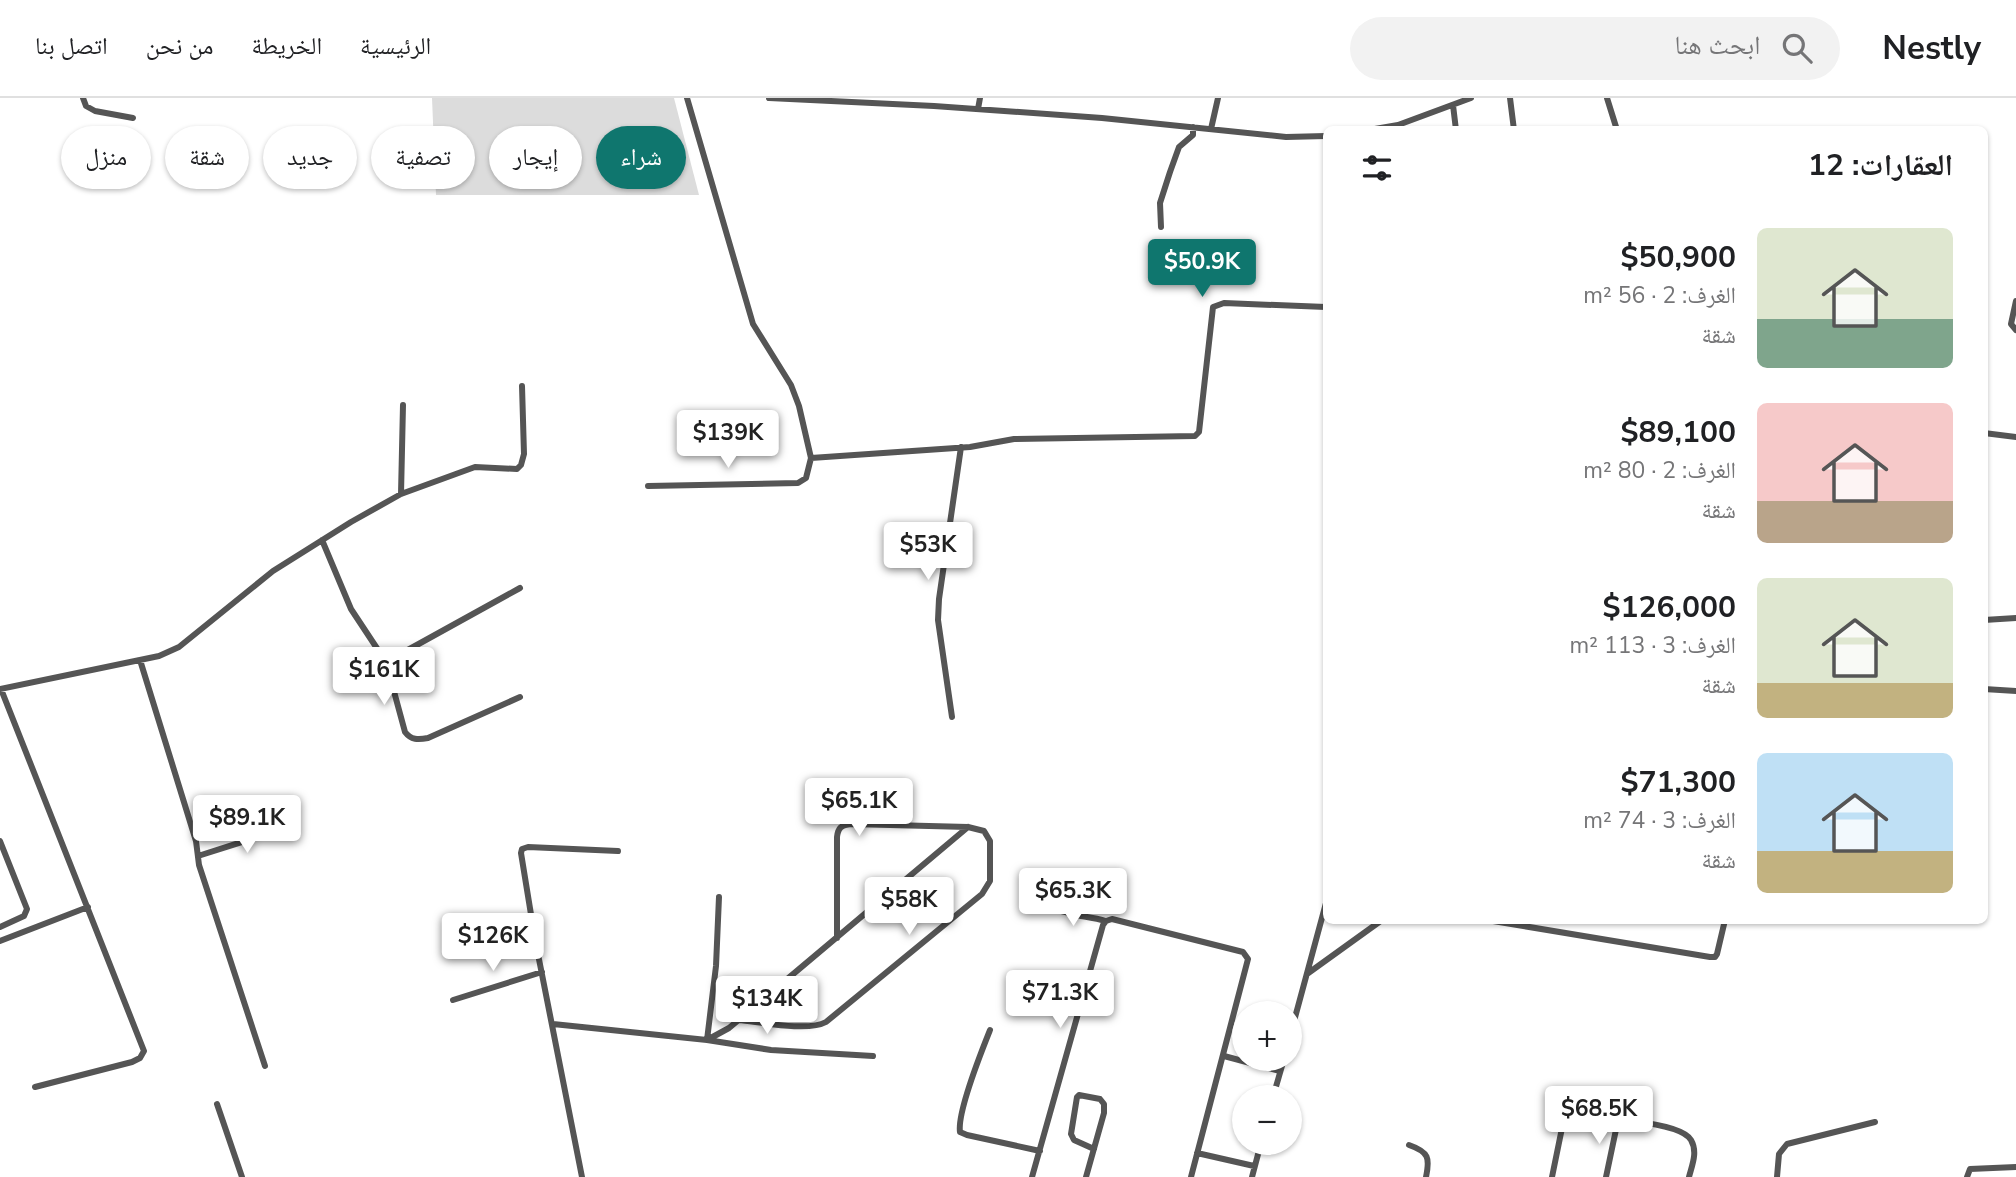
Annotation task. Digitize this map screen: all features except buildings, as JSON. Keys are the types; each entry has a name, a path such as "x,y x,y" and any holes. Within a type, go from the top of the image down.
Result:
{"street":[{"path":"83,98 86,106 95,111 133,118"},
{"path":"648,486 799,483 806,478 811,458 799,406 791,385 749,314 687,98"},
{"path":"769,98 978,109 1286,137 1323,136"},
{"path":"978,109 980,98"},
{"path":"1211,129 1218,98"},
{"path":"1400,126 1471,98"},
{"path":"1510,98 1514,126"},
{"path":"1607,98 1616,126"},
{"path":"1453,105 1456,126"},
{"path":"1161,227 1160,202 1180,147 1193,135 1193,127"},
{"path":"2016,301 2011,324 2016,330"},
{"path":"811,458 961,447 1014,439 1195,436 1199,432 1213,307 1224,303 1323,307"},
{"path":"35,1087 132,1062 140,1058 144,1051 1,689 159,656 179,646 257,582 351,522 401,494 475,467 517,470 524,454 522,386"},
{"path":"401,494 403,405"},
{"path":"1988,434 2016,437"},
{"path":"952,717 938,620 961,447"},
{"path":"322,540 351,609 386,662 405,732 415,739 428,738 520,697"},
{"path":"386,662 520,588"},
{"path":"1988,620 2016,618"},
{"path":"140,660 193,829 213,909 265,1066"},
{"path":"1988,689 2016,691"},
{"path":"739,1020 805,1026 821,1025 836,1014 982,894 989,881 990,841 984,831 968,827 841,826 837,838 837,938"},
{"path":"198,856 289,827"},
{"path":"707,1040 723,1033 739,1020 968,827"},
{"path":"0,841 27,909 24,916 0,927"},
{"path":"582,1177 521,856 523,849 528,847 618,851"},
{"path":"707,1040 716,966 719,897"},
{"path":"0,941 88,907"},
{"path":"1047,908 1106,921 1116,920 1237,950 1246,955 1247,963 1224,1056 1191,1177"},
{"path":"1300,1001 1323,915"},
{"path":"1032,1177 1106,921"},
{"path":"1307,974 1376,924"},
{"path":"1532,924 1710,957 1717,954 1724,924"},
{"path":"453,1000 542,972"},
{"path":"553,1024 707,1040 771,1050 873,1056"},
{"path":"990,1030 963,1110 960,1132 1040,1151"},
{"path":"1224,1056 1232,1058"},
{"path":"1276,1085 1280,1071"},
{"path":"1086,1177 1094,1149 1104,1113 1104,1102 1079,1095 1070,1134 1074,1140 1094,1149"},
{"path":"217,1104 242,1177"},
{"path":"1552,1177 1562,1128 1566,1119 1574,1118 1618,1120 1683,1132 1694,1147 1689,1177"},
{"path":"1606,1177 1618,1120"},
{"path":"1777,1177 1779,1154 1787,1143 1875,1122"},
{"path":"1409,1145 1427,1155 1429,1164 1426,1177"},
{"path":"1197,1153 1254,1166"},
{"path":"1252,1177 1257,1155"},
{"path":"1967,1177 1970,1169 2016,1167"}],"shaded area":[{"path":"432,98 674,98 681,126 596,126 596,189 686,189 686,145 699,195 436,195 436,189 475,189 475,126 433,126"}]}
